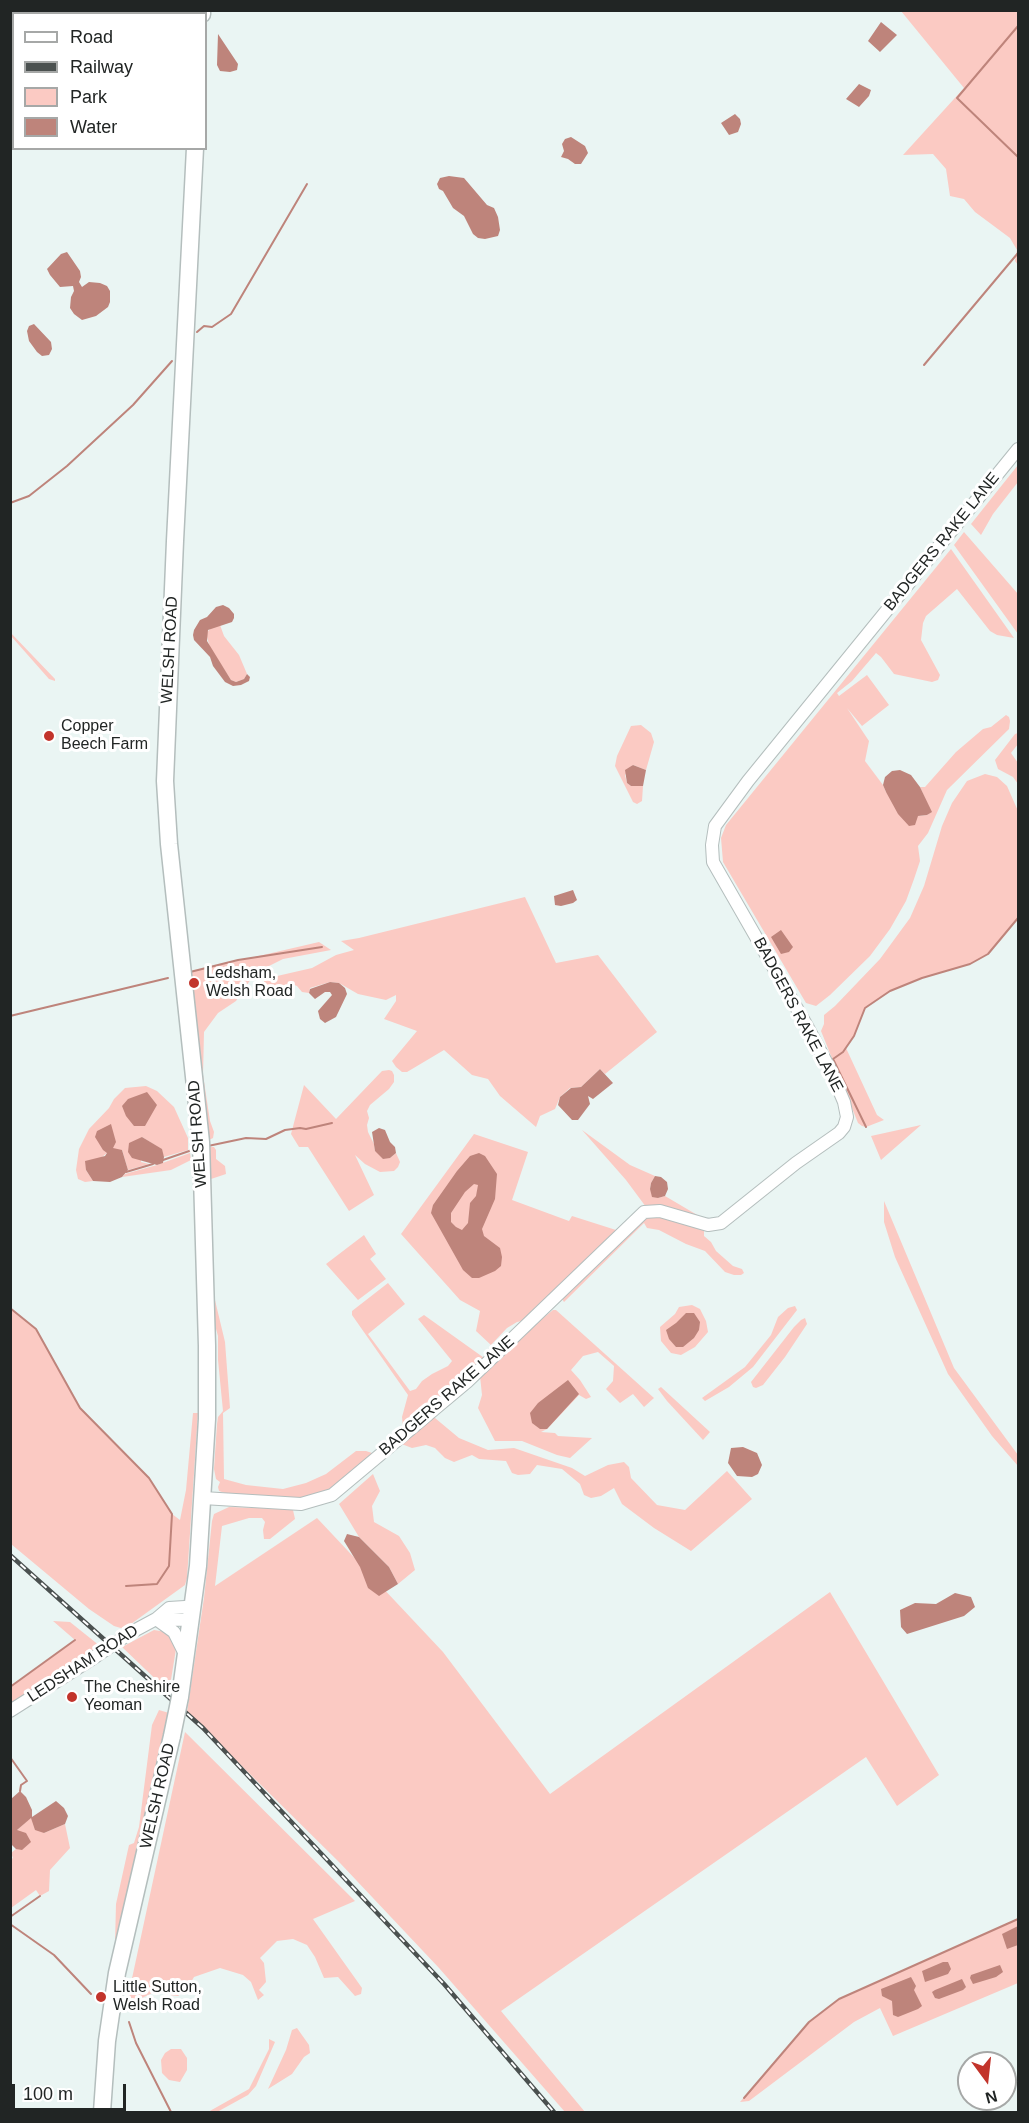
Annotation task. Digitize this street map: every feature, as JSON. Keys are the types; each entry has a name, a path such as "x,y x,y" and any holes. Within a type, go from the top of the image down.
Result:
{"highway":[{"name":"WELSH ROAD","path":"102,2112 107,2041 117,1973 180,1697 195,1587 207,1419 201,1142 170,855 165,782 195,150"}],"street":[{"name":"BADGERS RAKE LANE","path":"203,1498 301,1504 332,1495 467,1382 644,1212 660,1211 708,1225 721,1223 796,1163 839,1134 846,1123 844,1102 830,1069 807,1026 713,862 712,845 715,826 748,781 1018,449"},
{"name":"LEDSHAM ROAD","path":"10,1711 156,1619 195,1587"},
{"path":"169,1608 185,1606 192,1615"},
{"name":"LEDSHAM ROAD","path":"156,1619 192,1615"},
{"path":"156,1619 174,1632 186,1656"}],"green space":[{"path":"901,11 1018,11 1018,265 1015,261 1017,250 1010,238 975,212 964,199 950,196 946,169 933,154 903,155 964,88"},
{"path":"1018,465 1018,482 993,514 981,535 971,524"},
{"path":"964,532 1018,594 1018,634 954,545"},
{"path":"951,549 1014,638 997,635 990,631 957,589 926,616 923,623 921,640 940,675 938,680 932,682 894,674 876,653 852,681 837,693 839,696 867,675 889,705 862,726 847,708 869,741 865,761 886,792 918,816 931,812 920,787 925,787 956,752 983,729 991,727 1006,715 1010,721 1009,729 947,790 928,833 918,846 920,861 906,901 890,929 870,956 816,1006 806,1003 723,862 721,838 726,825"},
{"path":"220,625 224,636 239,655 247,674 244,679 236,682 231,680 210,648 206,633 211,628"},
{"path":"10,632 55,679 55,681 49,679"},
{"path":"641,725 651,733 654,742 646,770 633,765 625,775 627,783 631,786 643,786 642,801 637,804 633,802 615,766 617,756 631,726"},
{"path":"1018,733 1018,744 1011,753 1018,763 1018,784 1013,777 998,769 995,760"},
{"path":"985,774 997,777 1007,786 1018,811 1018,918 988,954 970,964 922,978 890,991 865,1008 854,1036 846,1048 877,1115 884,1120 866,1127 862,1126 858,1123 821,1031 824,1015 880,959 910,918 924,886 942,826 952,803 967,781"},
{"path":"525,897 556,963 598,955 657,1032 605,1074 600,1069 581,1087 570,1088 560,1097 555,1109 540,1116 536,1127 500,1096 488,1079 472,1075 444,1050 407,1072 402,1072 396,1067 392,1061 417,1031 384,1019 396,1001 396,995 386,1000 358,994 339,983 330,982 310,988 309,993 302,992 292,984 269,988 264,984 264,979 312,968 336,955 354,950 341,941"},
{"path":"319,942 331,950 283,959 255,973 236,1001 218,1013 204,1032 203,1075 210,1121 214,1132 213,1138 205,1142 190,972"},
{"path":"389,1070 394,1075 394,1082 370,1105 367,1111 369,1118 367,1125 375,1151 390,1158 396,1153 400,1162 394,1171 380,1172 365,1164 355,1155 374,1195 349,1211 308,1147 299,1147 291,1134 304,1085 336,1119 382,1071"},
{"path":"146,1086 157,1091 174,1107 188,1138 188,1150 164,1157 161,1149 142,1137 141,1162 149,1164 128,1170 122,1150 107,1153 86,1170 93,1181 85,1182 78,1179 76,1170 79,1149 89,1129 125,1088"},
{"path":"921,1125 881,1160 871,1136"},
{"path":"582,1130 630,1165 655,1176 650,1189 658,1198 665,1196 704,1219 704,1236 716,1251 733,1266 742,1269 744,1273 734,1275 725,1272 705,1251 659,1230 647,1228 644,1223 564,1302 562,1299 645,1218 646,1207 626,1180"},
{"path":"474,1134 528,1152 512,1200 569,1221 572,1216 616,1230 526,1320 507,1328 491,1345 476,1331 480,1311 460,1300 401,1234"},
{"path":"210,1147 216,1150 216,1159 225,1166 226,1174 211,1179 214,1296 225,1342 230,1408 223,1413 224,1479 246,1485 283,1489 306,1483 326,1474 356,1451 375,1454 331,1489 317,1497 292,1499 231,1495 219,1491 220,1482 216,1479 214,1469 218,1417 223,1411 218,1336 213,1318 205,1149"},
{"path":"190,1153 191,1160 171,1170 122,1177 125,1174"},
{"path":"884,1201 954,1368 1018,1455 1018,1466 992,1436 948,1374 895,1257 884,1222"},
{"path":"364,1235 376,1254 370,1259 386,1279 358,1300 326,1264"},
{"path":"388,1283 405,1304 368,1334 410,1391 416,1389 422,1381 448,1366 452,1361 418,1319 424,1315 487,1360 405,1428 402,1417 408,1395 352,1315 352,1311"},
{"path":"692,1305 700,1309 708,1332 695,1347 681,1355 671,1353 661,1341 660,1327 675,1314 679,1307"},
{"path":"795,1306 797,1310 753,1367 729,1387 705,1401 702,1398 745,1367 771,1335 778,1317 788,1308"},
{"path":"10,1308 36,1329 80,1408 149,1478 172,1514 180,1520 186,1490 193,1413 198,1413 185,1585 124,1629 114,1626 89,1609 11,1544"},
{"path":"553,1310 556,1310 654,1398 644,1407 633,1394 620,1403 606,1389 613,1381 614,1366 598,1352 583,1356 571,1370 591,1397 586,1399 579,1395 547,1429 541,1432 555,1433 558,1436 592,1438 570,1458 522,1441 495,1441 478,1408 482,1395 480,1376"},
{"path":"805,1318 807,1324 785,1357 763,1385 753,1387 751,1382 794,1327"},
{"path":"661,1387 710,1432 703,1440 667,1401 658,1389"},
{"path":"430,1418 435,1418 459,1438 488,1450 514,1448 572,1468 585,1476 608,1465 624,1462 629,1467 631,1478 657,1505 685,1510 727,1471 752,1499 691,1551 654,1528 622,1504 614,1488 601,1496 591,1498 584,1495 580,1484 562,1469 537,1465 530,1474 518,1475 512,1473 506,1461 479,1459 472,1455 454,1462 445,1458 435,1448 426,1445 412,1448 399,1443"},
{"path":"373,1474 380,1491 372,1506 374,1522 399,1536 410,1553 415,1570 398,1584 389,1567 359,1537 339,1504"},
{"path":"229,1507 293,1510 295,1519 270,1539 264,1539 265,1522 262,1518 249,1518 222,1526 215,1586 317,1518 443,1652 550,1794 830,1592 939,1775 897,1806 866,1757 501,2011 585,2112 565,2112 439,1968 340,1863 187,1712 204,1598 212,1521 214,1514"},
{"path":"53,1621 70,1622 100,1646 11,1705 10,1687 75,1640"},
{"path":"154,1630 166,1632 176,1649 169,1692 122,1647"},
{"path":"159,1710 169,1713 115,1943 116,1904 129,1845 134,1843 139,1827 152,1725"},
{"path":"185,1732 355,1901 313,1919 362,1988 361,1994 355,1996 338,1977 324,1978 307,1945 293,1939 277,1941 260,1958 264,1963 266,1982 259,1990 264,1995 258,2000 251,1982 243,1975 220,1968 194,1977 187,1989 178,1996 169,1995 164,1989 158,1990 130,2004 128,1997"},
{"path":"31,1817 44,1833 65,1824 70,1848 50,1870 49,1891 40,1896 36,1890 11,1908 10,1860 13,1858 11,1853 16,1849 22,1849 17,1830"},
{"path":"1018,1919 1018,1983 893,2036 880,2008 854,2022 749,2101 740,2102 809,2022 839,1999"},
{"path":"297,2028 309,2045 310,2053 304,2057 292,2074 268,2089 286,2050 292,2030"},
{"path":"269,2039 275,2042 256,2086 248,2095 217,2112 208,2112 249,2089 269,2049"},
{"path":"171,2049 181,2049 187,2058 187,2070 180,2082 169,2080 162,2073 161,2060"}],"water":[{"path":"881,22 897,35 880,52 868,41"},
{"path":"218,34 238,64 237,70 220,71 217,65"},
{"path":"859,84 871,90 869,96 859,107 846,99"},
{"path":"735,114 741,124 738,132 729,135 721,123"},
{"path":"571,137 585,146 588,153 581,164 575,164 561,157 564,151 562,144 565,139"},
{"path":"449,176 464,178 487,205 494,208 500,230 498,236 485,239 473,234 464,216 453,208 443,191 439,189 437,184 440,178"},
{"path":"67,252 80,271 79,282 82,287 89,282 100,283 107,286 110,291 108,307 96,316 82,320 74,314 70,308 73,286 60,287 47,269 61,254"},
{"path":"34,324 51,342 52,349 49,355 42,356 29,341 27,331 29,326"},
{"path":"223,605 229,608 234,618 232,622 208,630 207,641 231,680 236,682 244,679 247,674 250,677 249,681 241,685 233,686 225,682 213,666 210,657 194,640 194,630 200,620 207,617 216,607"},
{"path":"633,765 646,770 643,786 631,786 627,783 625,770"},
{"path":"900,770 911,775 920,787 932,812 918,816 915,825 909,826 898,814 883,785 885,777 892,771"},
{"path":"573,890 577,900 561,906 555,905 554,896"},
{"path":"781,930 793,947 789,952 781,954 771,937"},
{"path":"330,982 339,983 345,988 347,994 336,1017 325,1023 320,1019 318,1011 332,995 330,992 325,992 315,999 309,993 310,989"},
{"path":"600,1069 613,1083 593,1099 588,1096 590,1104 578,1120 572,1120 558,1105 560,1097 571,1088 581,1087"},
{"path":"147,1092 157,1105 145,1126 134,1126 122,1106 128,1099"},
{"path":"111,1124 116,1142 113,1148 122,1150 128,1170 122,1177 110,1182 93,1181 86,1170 85,1161 105,1156 107,1153 95,1137 97,1131"},
{"path":"379,1128 385,1130 395,1147 396,1153 390,1158 383,1159 375,1151 372,1132"},
{"path":"142,1137 162,1149 163,1163 157,1165 132,1158 128,1152 129,1143"},
{"path":"479,1153 485,1156 497,1174 495,1199 482,1229 484,1236 500,1248 501,1266 479,1278 472,1278 463,1270 431,1213 433,1205 470,1156","holes":["474,1184 478,1185 476,1196 470,1203 468,1223 462,1230 451,1222 451,1213 465,1192"]},
{"path":"655,1176 667,1182 668,1189 665,1196 652,1197 650,1189"},
{"path":"686,1313 694,1313 700,1322 699,1330 694,1338 683,1347 676,1347 669,1339 666,1330"},
{"path":"568,1380 579,1394 547,1429 540,1429 532,1423 530,1413 538,1403"},
{"path":"743,1447 757,1453 762,1465 758,1474 752,1477 737,1476 728,1463 731,1448"},
{"path":"347,1534 359,1537 389,1567 398,1584 379,1596 368,1588 360,1567 344,1541"},
{"path":"955,1593 971,1597 975,1607 964,1616 907,1634 901,1627 900,1610 915,1603 936,1604"},
{"path":"20,1791 26,1797 32,1810 32,1817 56,1801 64,1808 68,1816 65,1824 44,1833 35,1830 31,1818 17,1830 26,1833 31,1842 22,1850 16,1849 10,1843 11,1799"},
{"path":"1018,1926 1018,1945 1007,1949 1002,1934"},
{"path":"948,1962 951,1969 948,1974 925,1982 922,1971"},
{"path":"1000,1965 1003,1972 996,1977 973,1984 971,1975"},
{"path":"911,1977 916,1986 914,1990 922,2006 898,2017 893,2015 892,2001 882,1996 881,1989"},
{"path":"962,1979 966,1987 963,1990 939,1999 935,1998 932,1992"}],"waterway":[{"path":"1018,26 957,98 1018,157"},
{"path":"197,332 204,326 212,327 231,314 307,184"},
{"path":"924,365 1018,253"},
{"path":"10,503 29,496 67,466 133,405 172,361"},
{"path":"866,1127 833,1059 843,1052 854,1036 865,1008 890,991 922,978 970,964 988,954 1018,918"},
{"path":"190,972 238,960 322,947"},
{"path":"10,1016 168,978"},
{"path":"208,1146 246,1138 266,1139 285,1130 306,1129 332,1123"},
{"path":"163,1160 195,1149"},
{"path":"126,1172 153,1164"},
{"path":"10,1308 36,1329 80,1408 149,1478 172,1514 169,1566 157,1584 126,1586"},
{"path":"10,1687 75,1640"},
{"path":"10,1757 27,1781 21,1785 20,1791"},
{"path":"10,1917 40,1896"},
{"path":"744,2098 809,2022 839,1999 1018,1919"},
{"path":"10,1924 54,1955 91,1994"},
{"path":"129,2022 136,2043 171,2112"}],"railway":[{"path":"10,1555 203,1728 444,1984 554,2112"}],"place":[{"name":"Copper Beech Farm","path":"49,736"},
{"name":"Ledsham, Welsh Road","path":"194,983"},
{"name":"The Cheshire Yeoman","path":"72,1697"},
{"name":"Little Sutton, Welsh Road","path":"101,1997"}]}
